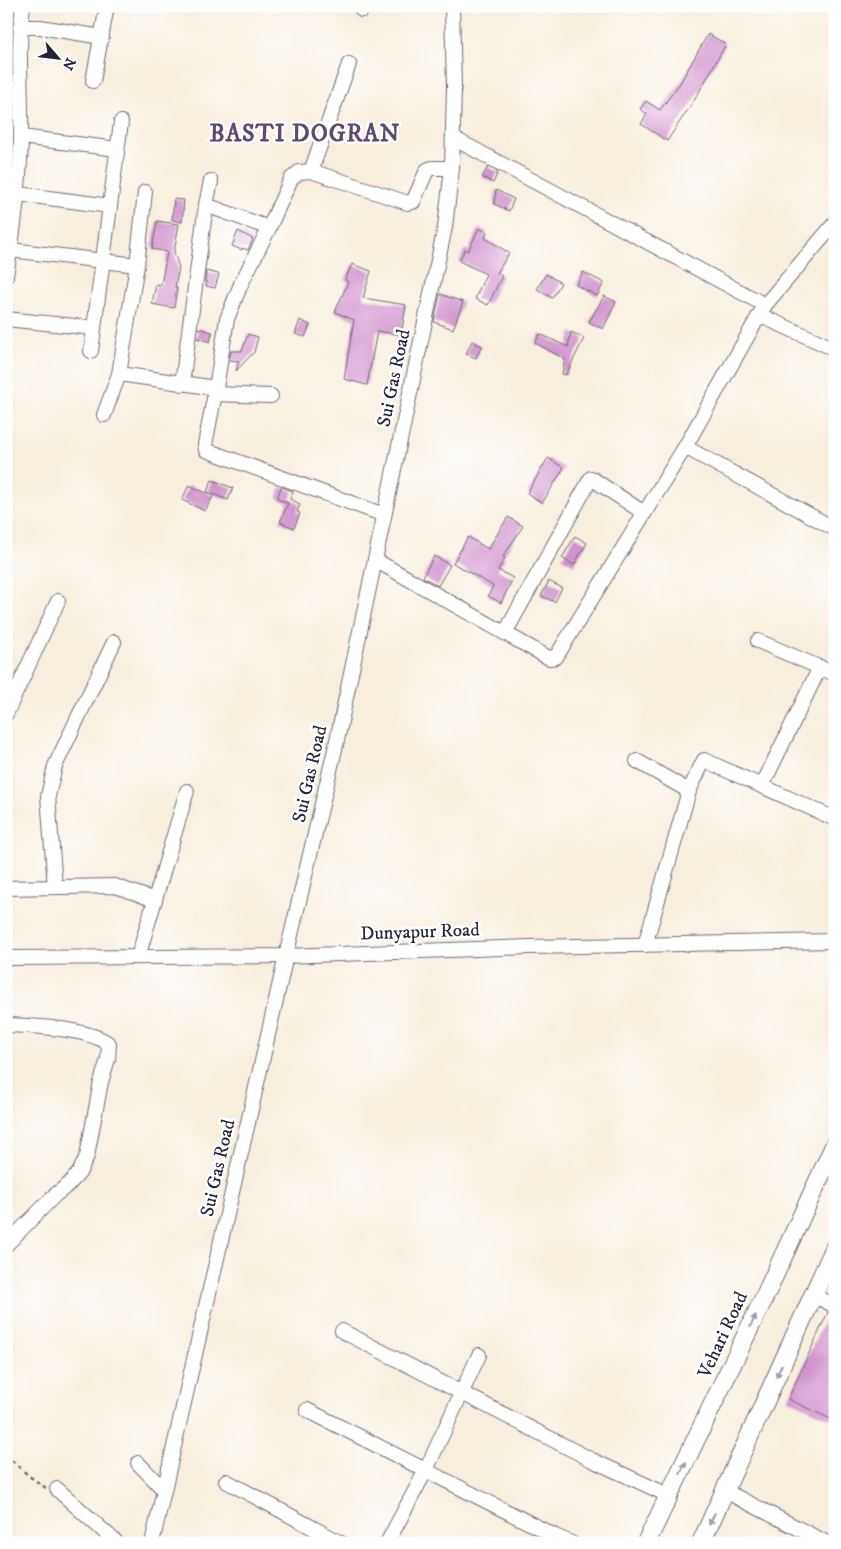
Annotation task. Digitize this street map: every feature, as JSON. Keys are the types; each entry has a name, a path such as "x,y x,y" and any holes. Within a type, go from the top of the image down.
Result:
{"main road":[{"name":"Vehari Road","path":"646,1543 670,1496 835,1144"},
{"path":"701,1543 835,1247"}],"street":[{"path":"6,276 18,194 21,137 20,27 23,6"},
{"path":"93,81 107,6"},
{"name":"Sui Gas Road","path":"152,1543 336,745 445,227 452,168 453,138 452,6"},
{"path":"20,27 40,27 102,37"},
{"path":"311,171 349,64"},
{"path":"91,351 120,122"},
{"path":"21,137 117,149"},
{"path":"453,138 835,349"},
{"path":"384,515 206,450 205,445 216,391 227,319 241,284 270,228 291,179 299,172 311,171 408,203 414,202 417,197 427,170 432,168 452,168"},
{"path":"182,384 206,205 212,181"},
{"path":"104,415 119,374 137,265 145,192"},
{"path":"18,194 110,206"},
{"path":"206,205 270,228"},
{"path":"375,560 549,658 556,657 685,447 762,310 835,223"},
{"path":"11,250 137,265"},
{"path":"6,319 94,328"},
{"path":"119,374 216,391 271,396"},
{"path":"685,447 835,529"},
{"path":"505,634 591,478 644,513"},
{"path":"6,714 58,601"},
{"path":"758,640 835,674"},
{"path":"55,887 48,796 55,766 114,642"},
{"path":"762,786 820,667"},
{"path":"645,945 689,792 704,760 835,819"},
{"path":"636,761 689,792"},
{"path":"138,957 187,791"},
{"path":"6,888 115,886 155,900"},
{"name":"Dunyapur Road","path":"6,958 286,956 835,941"},
{"path":"6,1025 48,1027 101,1038 108,1044 108,1059 101,1082 87,1156 79,1173 6,1245"},
{"path":"813,1295 835,1306"},
{"path":"342,1331 592,1460 670,1496"},
{"path":"387,1543 426,1470 479,1356"},
{"path":"308,1410 571,1543"},
{"path":"138,1463 164,1490"},
{"path":"226,1481 318,1537 342,1543"},
{"path":"57,1489 111,1541"},
{"path":"725,1491 827,1543"}],"path":[{"path":"6,1454 42,1486 48,1489 57,1489"}],"building":[{"path":"708,34 726,44 695,99 667,141 641,124 647,114 640,109 646,101 660,110 680,83"},
{"path":"488,167 498,172 493,183 482,177"},
{"path":"496,190 514,199 509,211 494,204"},
{"path":"174,199 184,200 182,222 172,220"},
{"path":"157,221 179,224 174,252 179,268 175,287 177,288 174,308 152,304 156,284 161,285 167,252 152,249"},
{"path":"479,228 487,232 485,238 509,253 497,273 502,276 488,305 475,299 486,274 459,261 465,249 468,251"},
{"path":"238,231 253,239 248,250 232,246"},
{"path":"352,264 371,271 363,298 406,305 401,335 377,331 367,385 344,379 354,320 335,312 348,282 345,280"},
{"path":"206,271 219,274 215,288 206,286"},
{"path":"583,272 604,283 597,296 576,285"},
{"path":"546,274 561,283 552,298 537,289"},
{"path":"440,294 463,302 453,329 434,322"},
{"path":"604,296 616,302 603,329 589,322"},
{"path":"300,320 310,325 305,337 295,334"},
{"path":"198,328 212,332 210,342 197,338"},
{"path":"571,332 584,338 566,375 562,374 565,359 535,343 540,334 568,347"},
{"path":"248,334 258,337 254,352 236,371 239,361 229,360 231,351 242,351"},
{"path":"472,341 482,346 476,358 466,354"},
{"path":"548,458 564,468 542,503 527,493"},
{"path":"212,480 233,488 228,500 207,492"},
{"path":"189,485 213,496 205,511 182,500"},
{"path":"281,487 293,491 290,499 300,504 297,512 300,513 294,528 280,522 288,503 277,499"},
{"path":"508,517 523,526 503,557 505,558 498,570 513,578 501,603 488,596 493,586 453,563 468,537 488,549"},
{"path":"575,536 587,543 574,565 562,558"},
{"path":"434,556 450,565 438,586 423,577"},
{"path":"549,581 562,588 555,602 541,596"},
{"path":"828,1312 835,1315 835,1421 788,1399"}],"district":[{"name":"BASTI DOGRAN","path":"305,134"}]}
